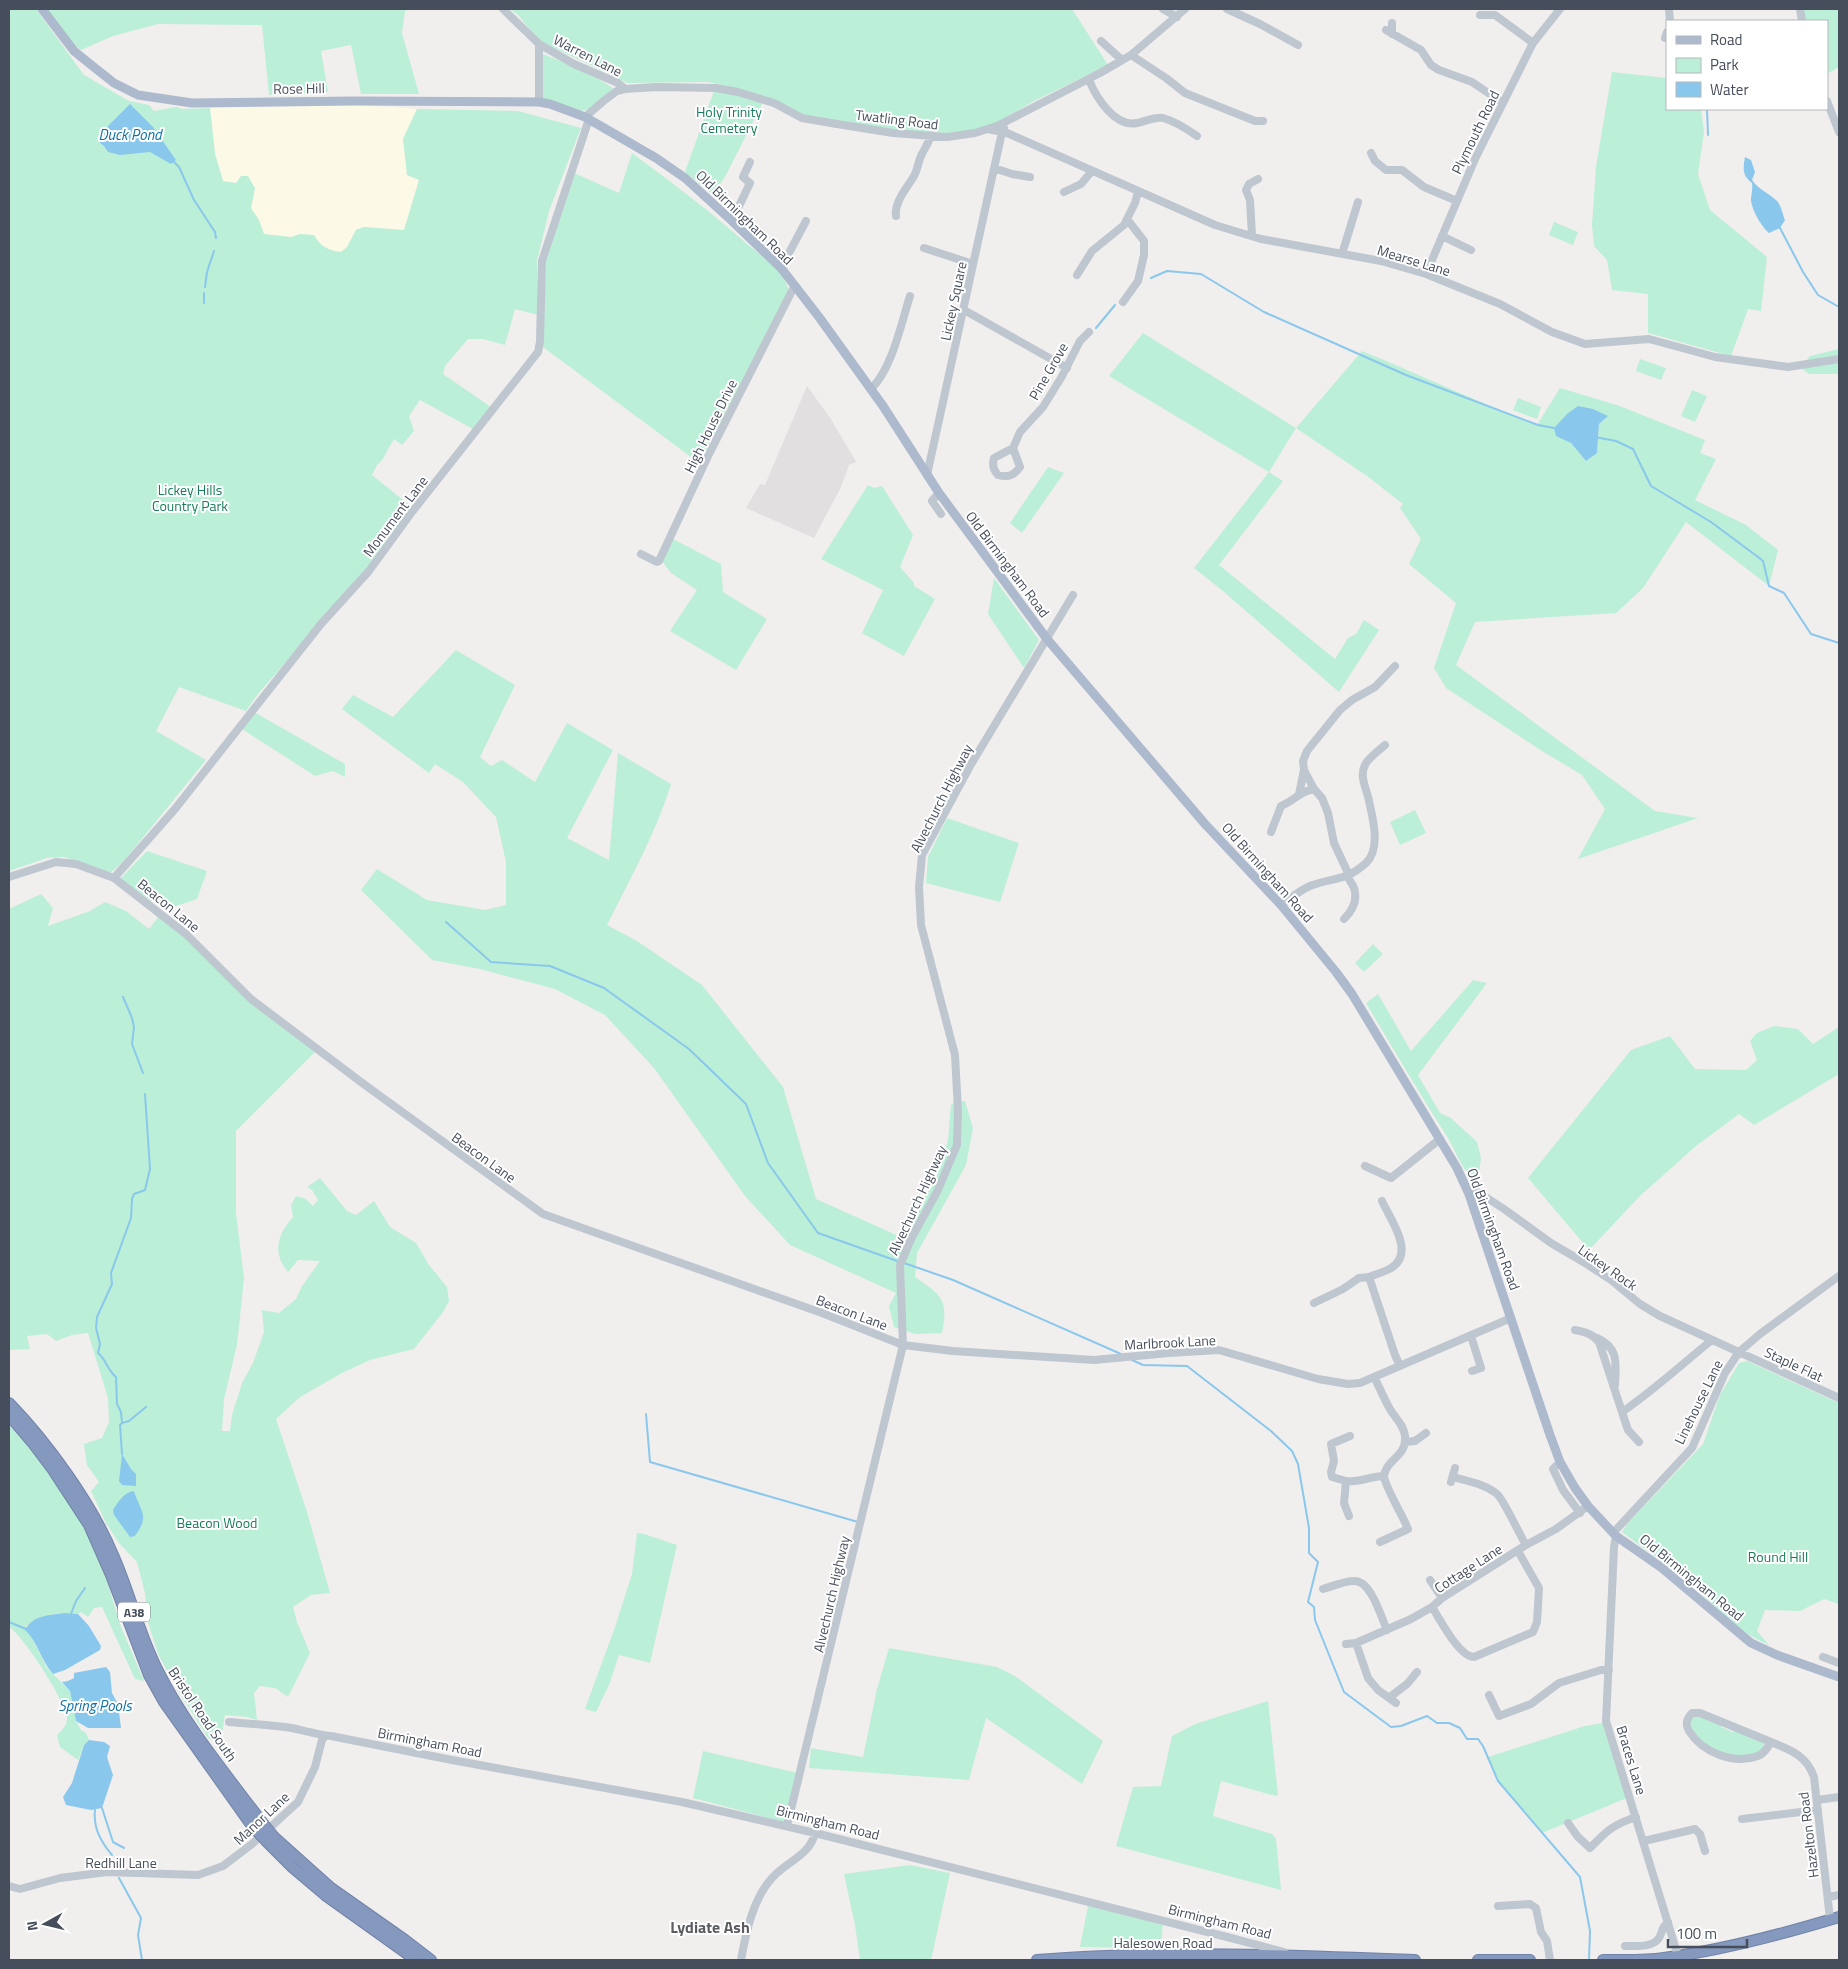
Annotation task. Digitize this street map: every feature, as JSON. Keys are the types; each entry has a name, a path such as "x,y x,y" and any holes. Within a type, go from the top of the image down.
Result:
{"highway":[{"name":"Bristol Road South","path":"9,1402 60,1464 101,1527 157,1671 171,1696 256,1823"},
{"name":"Bristol Road South","path":"9,1415 53,1470 89,1525 111,1575 138,1650 164,1702 256,1823 293,1868 325,1895 416,1960"},
{"name":"Bristol Road South","path":"271,1840 331,1888 431,1960"},
{"path":"1603,1960 1678,1958 1835,1918"},
{"name":"Halesowen Road","path":"1037,1960 1076,1956 1288,1956"},
{"name":"Birmingham Road","path":"1288,1956 1415,1960"},
{"path":"1478,1960 1530,1960"}],"main road":[{"name":"Rose Hill","path":"42,9 84,60 114,83 138,95 192,103 539,102 550,104 587,118"},
{"name":"Old Birmingham Road","path":"587,118 656,158 685,178 781,268 871,389 939,493 1047,639 1205,824 1281,905 1352,994 1457,1168 1469,1194 1560,1462 1588,1506 1615,1534 1662,1568 1752,1643 1777,1655 1839,1676"}],"street":[{"name":"Warren Lane","path":"503,9 539,44 574,64 618,83 625,89"},
{"path":"1163,9 1177,17"},
{"name":"Twatling Road","path":"587,118 606,99 625,89 716,88 738,92 774,103 802,118 893,133 947,137 975,134 1089,80 1131,55 1185,9"},
{"path":"1227,9 1298,44"},
{"name":"Plymouth Road","path":"1426,274 1457,201 1533,43 1560,9"},
{"path":"1480,14 1495,15 1533,43"},
{"path":"1392,24 1389,32 1421,50 1431,65 1439,70 1472,82 1503,103"},
{"path":"1101,41 1122,60"},
{"name":"Warren Lane","path":"539,44 539,102"},
{"path":"1131,55 1185,93 1254,121 1263,121"},
{"path":"1089,80 1103,106 1120,120 1134,124 1161,117 1197,136"},
{"path":"1828,104 1839,132"},
{"name":"Monument Lane","path":"114,878 175,809 321,624 369,571 412,512 538,352 540,342 542,262 587,118"},
{"path":"1002,132 1012,118"},
{"name":"Mearse Lane","path":"988,129 1002,132 1215,225 1261,239 1381,261 1426,274 1500,304 1552,332 1585,344 1650,339 1715,357 1788,367 1839,359"},
{"name":"Lickey Square","path":"927,475 1002,132"},
{"path":"896,216 895,212 917,170 930,136"},
{"path":"1371,153 1375,161 1386,170 1402,170 1424,187 1457,201"},
{"path":"732,221 750,183 743,177 750,162"},
{"path":"994,168 1012,174 1030,176"},
{"path":"1062,194 1081,184 1092,171"},
{"path":"1252,236 1250,200 1246,190 1250,184 1258,179"},
{"path":"1077,276 1092,251 1124,224 1135,203 1138,192"},
{"path":"1342,254 1358,202"},
{"path":"1123,302 1138,281 1144,255 1144,241 1127,219"},
{"path":"781,268 806,221"},
{"path":"1442,236 1471,250"},
{"path":"924,248 973,264"},
{"name":"High House Drive","path":"641,554 657,562 659,561 708,456 794,285"},
{"path":"871,389 877,384 888,362 910,296"},
{"path":"964,310 1067,368"},
{"name":"Pine Grove","path":"1013,448 1020,432 1043,407 1067,368 1080,341 1089,332"},
{"path":"939,493 932,501 941,514"},
{"name":"Alvechurch Highway","path":"787,1826 903,1345 900,1265 912,1237 937,1192 957,1145 955,1055 921,925 919,887 922,855 970,766 1073,595"},
{"path":"1271,832 1281,806 1292,802 1299,794 1306,751 1340,710 1352,700 1375,688 1395,666"},
{"path":"1281,905 1309,886 1347,877 1367,862 1373,852 1375,843 1363,771 1366,763 1385,745"},
{"path":"1304,770 1314,789 1322,798 1328,813 1334,843 1348,873 1347,877 1354,889 1355,900 1352,911 1344,919"},
{"path":"1299,794 1314,789"},
{"path":"1267,818 1275,822"},
{"name":"Beacon Lane","path":"9,877 56,862 76,864 114,878 186,934 251,999 363,1084 543,1214 822,1313 903,1345"},
{"path":"1365,1166 1391,1178 1440,1139"},
{"name":"Lickey Rock","path":"1469,1194 1478,1192 1551,1243 1611,1280 1640,1304 1739,1352"},
{"path":"1314,1303 1344,1289 1359,1278 1369,1277 1393,1268 1402,1256 1401,1242 1382,1201"},
{"name":"Linehouse Lane","path":"1615,1534 1692,1448 1725,1373 1739,1352 1760,1334 1839,1276"},
{"path":"1369,1277 1400,1366"},
{"name":"Marlbrook Lane","path":"903,1345 953,1351 1094,1360 1219,1350 1318,1378 1348,1384 1374,1378 1511,1318"},
{"path":"1575,1330 1585,1332 1595,1337 1599,1342 1628,1430 1639,1442"},
{"path":"1471,1336 1481,1368 1472,1371"},
{"path":"1622,1412 1649,1393 1681,1364 1712,1340"},
{"name":"Staple Flat","path":"1739,1352 1839,1398"},
{"path":"1374,1378 1390,1410 1404,1428 1405,1442 1403,1449 1388,1466 1384,1476 1387,1488 1412,1527 1385,1542"},
{"path":"1405,1442 1415,1441 1426,1433"},
{"path":"1332,1477 1331,1472 1334,1462 1328,1445 1350,1436"},
{"path":"1560,1462 1553,1469 1563,1490 1580,1512"},
{"path":"1455,1468 1452,1480 1489,1488 1499,1495 1516,1530 1526,1545"},
{"path":"1322,1476 1357,1483 1374,1476 1384,1476"},
{"path":"1346,1481 1344,1502 1348,1516"},
{"name":"Cottage Lane","path":"1346,1644 1356,1643 1387,1630 1432,1607 1442,1598 1556,1528 1588,1506"},
{"name":"Braces Lane","path":"1615,1534 1606,1720 1678,1958"},
{"path":"1432,1607 1459,1648 1474,1658 1533,1632 1537,1622 1539,1588 1518,1551"},
{"path":"1430,1580 1442,1598"},
{"path":"1323,1589 1354,1581 1363,1583 1370,1590 1387,1630"},
{"path":"1356,1643 1368,1678 1378,1690 1396,1703"},
{"path":"1823,1657 1839,1663"},
{"path":"1489,1695 1499,1716 1531,1704 1559,1683 1601,1670 1609,1670"},
{"path":"1390,1697 1407,1684 1417,1672"},
{"name":"Hazelton Road","path":"1771,1742 1765,1751 1758,1756 1735,1759 1704,1748 1693,1737 1687,1727 1687,1720 1692,1713 1700,1713 1791,1750 1806,1761 1814,1777 1828,1898 1835,1918"},
{"name":"Birmingham Road","path":"229,1722 318,1733 452,1760 682,1802 816,1832 1284,1952 1288,1956"},
{"name":"Manor Lane","path":"206,1874 234,1859 298,1802 315,1767 322,1740 326,1736"},
{"path":"1817,1800 1839,1797"},
{"path":"1742,1819 1818,1810"},
{"path":"1585,1856 1609,1828 1636,1816"},
{"path":"1568,1823 1578,1837 1590,1848"},
{"path":"1644,1841 1695,1829 1700,1834 1705,1851"},
{"path":"741,1960 755,1907 772,1878 810,1846 816,1832"},
{"name":"Redhill Lane","path":"9,1886 20,1889 60,1878 107,1872 186,1876 206,1874"},
{"path":"1828,1898 1839,1895"},
{"path":"1498,1906 1530,1904 1536,1908 1541,1932 1547,1941 1550,1960"},
{"path":"1625,1946 1649,1945 1655,1942 1660,1938 1663,1926 1668,1922"}],"shaded area":[{"path":"363,105 417,109 403,139 419,180 404,230 364,227 356,230 347,247 340,253 246,241 223,181 215,154 210,108"},
{"path":"807,386 831,419 856,462 849,465 841,487 814,538 746,508 760,484 765,485"}],"green space":[{"name":"Lickey Hills Country Park","path":"9,9 36,9 84,75 129,101 149,105 154,111 176,107 183,109 210,108 215,154 223,181 236,183 241,176 248,176 255,188 251,208 259,220 264,234 291,237 300,234 314,235 322,245 336,251 341,252 347,247 356,230 364,227 404,230 419,180 407,175 403,139 417,109 518,111 581,128 549,211 537,261 538,315 515,309 505,345 483,339 468,339 445,366 443,374 491,407 473,429 420,400 409,416 414,431 402,445 394,439 372,475 413,508 368,568 258,694 246,711 179,687 156,731 206,760 123,862 110,873 64,857 47,858 9,871"},
{"path":"44,9 410,9 405,11 402,33 419,94 361,94 351,45 321,51 328,92 269,95 262,25 158,24 113,36 81,50 74,45"},
{"path":"510,9 1072,9 1108,65 1034,101 998,122 975,131 947,133 894,130 805,116 740,89 708,82 627,83 538,40 519,16"},
{"path":"1802,9 1839,9 1839,67 1828,73 1828,20 1806,20"},
{"path":"543,54 587,72 613,88 612,91 589,109 582,111 543,100"},
{"path":"1612,72 1666,78 1666,110 1701,110 1704,132 1698,174 1710,210 1767,257 1761,311 1748,309 1731,356 1648,333 1648,294 1612,290 1607,260 1594,246 1592,225 1596,166"},
{"name":"Holy Trinity Cemetery","path":"714,91 736,94 763,102 726,175 713,195 685,172"},
{"path":"632,153 765,258 782,276 789,291 699,463 543,347 546,262 574,173 619,193"},
{"path":"1554,222 1578,232 1573,245 1549,235"},
{"path":"1143,333 1296,428 1269,472 1109,376"},
{"path":"1839,349 1839,381 1838,374 1809,374 1801,368 1810,356"},
{"path":"1362,351 1537,425 1560,388 1617,405 1705,440 1700,453 1716,459 1695,500 1746,525 1778,550 1769,586 1686,522 1643,588 1616,613 1475,622 1456,665 1655,811 1698,818 1578,859 1605,809 1582,775 1446,688 1434,668 1456,603 1409,564 1421,539 1400,508 1403,504 1367,476 1296,428","holes":["1608,416 1599,424 1597,452 1586,461 1571,443"]},
{"path":"1640,359 1666,368 1661,380 1636,371"},
{"path":"1692,390 1707,396 1695,422 1681,416"},
{"path":"1518,398 1541,407 1537,419 1513,410"},
{"path":"1048,467 1064,473 1022,533 1010,523"},
{"path":"1269,472 1283,481 1219,565 1335,659 1348,638 1356,634 1364,620 1379,630 1339,692 1194,568"},
{"path":"868,485 874,488 882,486 913,535 900,567 914,583 914,586 935,599 904,656 862,633 883,590 821,559"},
{"path":"673,539 721,564 723,592 767,619 736,670 670,631 697,590 671,573 662,561"},
{"path":"994,578 1039,640 1024,668 988,614"},
{"path":"456,650 515,685 480,757 491,766 502,760 535,782 567,723 613,750 567,838 609,860 618,753 671,784 650,838 607,925 637,941 702,985 783,1087 816,1199 901,1237 936,1178 948,1140 951,1104 965,1101 973,1128 966,1165 917,1253 915,1277 937,1294 943,1305 944,1322 942,1333 915,1334 894,1327 889,1306 896,1293 790,1245 745,1196 654,1068 605,1015 555,989 480,969 432,960 361,890 377,869 427,900 485,910 506,905 506,862 496,817 463,782 435,764 429,773 342,709 353,695 393,717"},
{"path":"254,712 345,764 345,777 333,771 315,776 242,729"},
{"path":"1415,810 1426,833 1400,845 1390,822"},
{"path":"947,818 1019,843 1000,902 926,883 928,857"},
{"path":"147,851 207,871 197,899 164,910 120,879"},
{"name":"Beacon Wood","path":"41,894 53,908 48,926 90,911 105,902 126,911 149,929 159,916 187,937 315,1052 236,1131 236,1213 244,1278 237,1345 224,1399 222,1431 230,1431 232,1415 242,1383 253,1363 264,1332 262,1310 279,1313 296,1299 302,1286 320,1261 298,1260 288,1272 280,1258 278,1244 283,1231 293,1217 291,1205 296,1196 306,1199 313,1206 318,1200 312,1190 307,1187 320,1178 347,1211 356,1215 374,1201 390,1227 416,1243 429,1265 447,1287 449,1301 443,1312 414,1349 370,1360 342,1373 300,1397 276,1419 307,1512 330,1593 311,1595 293,1607 310,1653 288,1697 275,1688 260,1686 254,1693 257,1720 248,1717 225,1715 222,1733 216,1742 208,1738 180,1694 158,1654 147,1619 145,1593 137,1562 119,1543 106,1523 91,1491 99,1482 87,1465 84,1444 102,1438 109,1422 108,1398 88,1333 72,1335 56,1341 47,1334 27,1336 30,1349 9,1350 9,909"},
{"path":"1373,944 1383,954 1364,972 1355,963"},
{"path":"1473,980 1487,983 1418,1075 1440,1113 1451,1118 1477,1142 1481,1158 1479,1172 1471,1178 1366,1003 1378,994 1411,1051"},
{"path":"1774,1026 1798,1029 1813,1044 1839,1027 1839,1074 1754,1125 1739,1114 1696,1146 1641,1195 1589,1250 1528,1178 1631,1050 1670,1036 1695,1069 1746,1070 1757,1060 1750,1041 1757,1033"},
{"name":"Round Hill","path":"1747,1361 1839,1403 1839,1604 1824,1599 1800,1611 1765,1610 1757,1631 1769,1645 1738,1627 1696,1589 1622,1532 1627,1524 1703,1444 1720,1395 1739,1363"},
{"path":"9,1425 28,1445 68,1500 85,1528 106,1578 121,1627 144,1681 135,1679 102,1607 94,1608 88,1617 81,1612 78,1614 63,1613 45,1616 26,1626 47,1668 70,1691 76,1721 89,1740 84,1745 78,1760 60,1747 57,1735 65,1726 67,1719 53,1685 24,1642 9,1627"},
{"path":"637,1533 677,1545 650,1663 619,1655 609,1685 596,1712 585,1709 632,1574"},
{"path":"889,1648 997,1667 1015,1676 1103,1741 1082,1784 986,1718 969,1780 809,1768 811,1748 863,1757 877,1689"},
{"path":"1268,1701 1278,1795 1221,1781 1213,1816 1272,1834 1276,1839 1281,1890 1116,1846 1133,1787 1161,1786 1172,1736 1195,1724"},
{"path":"1698,1715 1721,1724 1721,1727 1733,1732 1737,1731 1763,1741 1764,1749 1744,1755 1727,1755 1712,1750 1707,1747 1690,1725 1691,1717"},
{"path":"1603,1723 1627,1798 1542,1833 1498,1781 1488,1757 1585,1726"},
{"path":"703,1751 798,1773 788,1823 693,1798"},
{"path":"910,1865 950,1873 931,1960 860,1960 844,1874"},
{"path":"1088,1906 1163,1923 1161,1948 1080,1947"}],"water":[{"name":"Duck Pond","path":"130,104 153,127 176,160 171,164 150,152 120,155 108,152 99,142 100,134"},
{"path":"1745,157 1751,160 1755,172 1752,180 1777,201 1781,207 1785,220 1780,228 1769,233 1763,227 1753,209 1751,200 1752,183 1744,172"},
{"path":"1578,406 1593,409 1608,416 1599,424 1597,453 1586,461 1571,443 1556,436 1554,428 1567,414"},
{"path":"122,1454 136,1474 136,1486 122,1485 119,1481"},
{"path":"134,1491 143,1518 140,1529 135,1536 130,1537 114,1515 113,1510 124,1495"},
{"path":"78,1614 89,1626 101,1646 100,1650 65,1670 53,1674 25,1630 28,1625 37,1619 48,1615"},
{"name":"Spring Pools","path":"106,1667 110,1672 112,1693 118,1704 121,1728 88,1728 76,1721 70,1691 62,1682 74,1678 74,1673"},
{"path":"89,1740 104,1742 110,1746 107,1757 113,1775 102,1808 91,1810 66,1805 63,1797 72,1783 84,1745"}],"waterway":[{"path":"1707,110 1708,135"},
{"path":"174,162 179,167 194,200 215,232 216,238"},
{"path":"1780,228 1803,272 1818,295 1839,307"},
{"path":"205,287 207,272 214,251"},
{"path":"1151,278 1167,271 1201,274 1264,312 1406,375 1538,425 1554,428"},
{"path":"204,293 204,303"},
{"path":"1096,328 1115,305"},
{"path":"1595,437 1616,441 1633,449 1651,486 1711,522 1763,561 1769,586 1784,593 1811,634 1839,643"},
{"path":"446,922 491,962 550,966 604,988 689,1049 746,1104 768,1163 818,1233 900,1262"},
{"path":"123,997 132,1018 134,1027 132,1044 143,1073"},
{"path":"122,1454 120,1425 122,1423 121,1412 117,1404 116,1377 98,1353 100,1344 96,1328 97,1317 112,1284 111,1273 131,1218 132,1199 134,1194 145,1190 150,1169 145,1094"},
{"path":"904,1263 953,1280 1121,1354"},
{"path":"1132,1360 1143,1365 1187,1366 1271,1431 1292,1451 1298,1464 1309,1528 1309,1553 1318,1562 1308,1602 1314,1607 1315,1620 1344,1692 1391,1727 1401,1726 1427,1716 1437,1723 1449,1723 1460,1728 1467,1739 1478,1739 1483,1746 1498,1781 1580,1877 1590,1931 1589,1960"},
{"path":"122,1423 129,1421 146,1407"},
{"path":"646,1414 650,1462 858,1522"},
{"path":"71,1614 76,1601 85,1588"},
{"path":"9,1622 26,1629"},
{"path":"102,1808 113,1842 124,1848"},
{"path":"95,1810 95,1823 99,1834 104,1845 112,1855"},
{"path":"119,1878 141,1918 138,1935 142,1960"}],"district":[{"name":"Lydiate Ash","path":"710,1927"}]}
